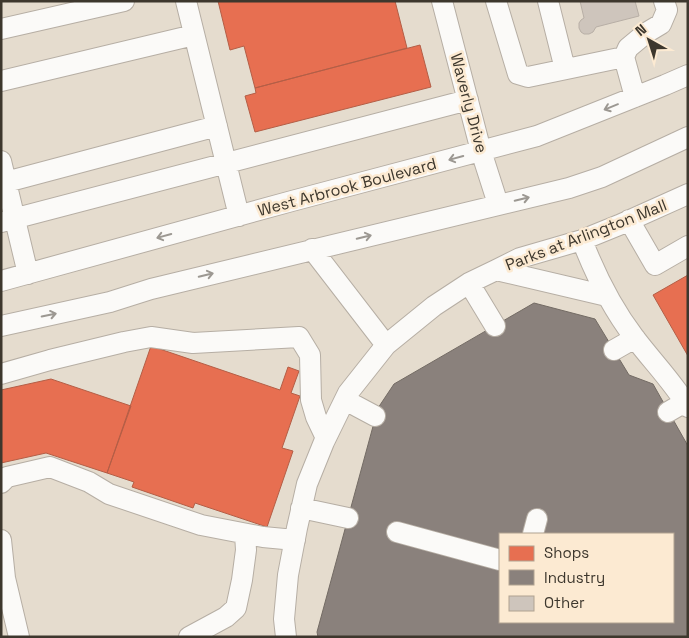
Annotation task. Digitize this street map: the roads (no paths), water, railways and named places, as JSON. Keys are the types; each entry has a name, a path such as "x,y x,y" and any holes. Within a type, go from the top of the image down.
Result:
{"street":[{"path":"1,29 124,1"},
{"path":"186,1 239,216"},
{"name":"Waverly Drive","path":"442,1 481,151 498,204"},
{"path":"496,1 518,74 528,77 624,57"},
{"path":"548,1 565,69"},
{"path":"635,97 624,57 628,48 646,33 661,24 667,10 664,1"},
{"path":"1,81 194,35"},
{"name":"West Arbrook Boulevard","path":"1,281 537,136 688,75"},
{"path":"8,220 468,100"},
{"path":"6,182 217,126"},
{"path":"1,326 110,302 151,289 312,249 569,188 602,177 688,137"},
{"path":"1,161 6,182 8,220 28,274"},
{"name":"Parks at Arlington Mall","path":"286,637 284,619 288,576 307,484 326,438 348,393 386,345 434,306 469,283 520,258 582,240 688,194"},
{"path":"629,220 655,265 688,246"},
{"path":"582,240 607,296 635,338 666,375 680,407"},
{"path":"312,249 386,345"},
{"path":"496,270 607,296"},
{"path":"469,283 495,326"},
{"path":"1,374 50,360 151,336 193,343 299,338 310,355 311,400 316,417 326,438"},
{"path":"614,350 635,338"},
{"path":"345,400 375,416"},
{"path":"1,483 7,477 50,467 89,482 109,494 201,525 263,537 295,540"},
{"path":"301,508 348,518"},
{"path":"397,532 499,560"},
{"path":"189,637 226,617 236,608 246,550 245,534"},
{"path":"1,540 5,578 19,637"}]}
